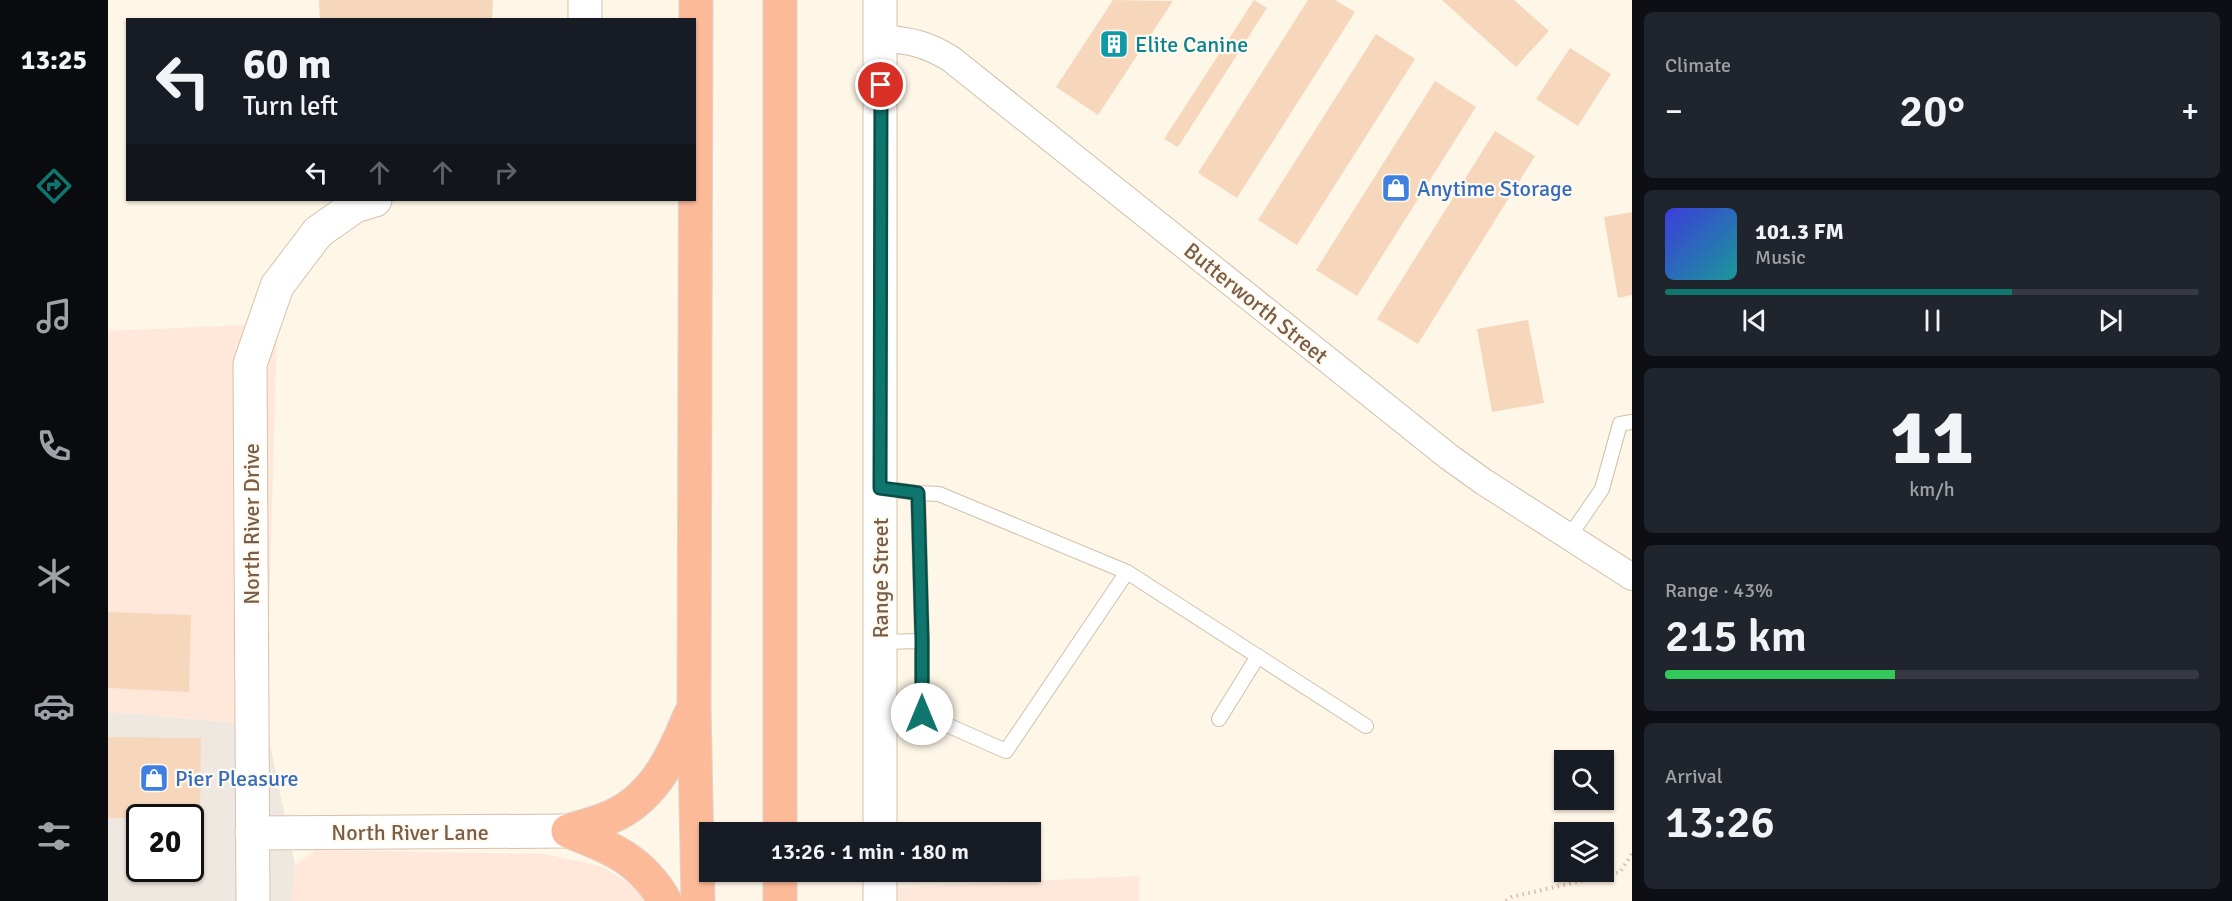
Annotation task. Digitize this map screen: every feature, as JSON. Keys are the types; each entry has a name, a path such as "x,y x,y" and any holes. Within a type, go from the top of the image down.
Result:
{"highway":[{"path":"696,0 696,18"},
{"path":"780,0 780,822"},
{"path":"695,201 694,706 698,901"},
{"path":"568,831 616,815 647,792 677,748 694,706"},
{"path":"568,831 609,847 635,863 656,886 665,901"},
{"path":"780,882 780,901"}],"street":[{"path":"585,0 585,18"},
{"name":"Range Street","path":"880,0 880,822"},
{"name":"Butterworth Street","path":"881,38 916,42 934,48 951,59 1449,457 1632,577"},
{"name":"North River Drive","path":"253,901 250,364 277,286 318,232 356,206 372,201"},
{"name":"North River Lane","path":"252,833 568,831"},
{"path":"880,882 880,901"}],"lane":[{"path":"1569,537 1602,489 1620,424 1632,422"},
{"path":"880,488 939,494 1127,572 1366,726"},
{"path":"918,493 922,714 1006,751 1127,572"},
{"path":"880,642 922,640"},
{"path":"1219,719 1258,656"}],"path":[{"path":"1506,901 1512,897 1620,872 1632,854"}],"shaded area":[{"path":"277,324 266,725 108,712 108,331"},
{"path":"108,712 266,725 295,865 291,901 108,901"},
{"path":"316,850 545,854 603,867 641,891 647,901 291,901 295,865"},
{"path":"1139,876 1139,901 866,901 866,889"}],"building":[{"path":"319,0 493,0 492,18 320,18"},
{"name":"Elite Canine","path":"1113,0 1173,1 1098,115 1056,87"},
{"path":"1254,0 1267,8 1178,147 1164,139"},
{"path":"1308,0 1335,0 1355,12 1237,198 1198,173"},
{"path":"1442,0 1514,0 1549,31 1516,67"},
{"name":"Anytime Storage","path":"1376,34 1415,59 1297,245 1258,220"},
{"name":"Anytime Storage","path":"1570,48 1611,74 1578,126 1536,99"},
{"name":"Anytime Storage","path":"1435,81 1476,107 1357,296 1316,270"},
{"name":"Anytime Storage","path":"1495,131 1535,156 1418,344 1377,319"},
{"path":"1632,212 1632,295 1618,298 1604,217"},
{"path":"1528,320 1544,403 1492,412 1477,329"},
{"path":"108,612 191,615 189,692 108,688"},
{"name":"Pier Pleasure","path":"108,737 201,738 200,804 126,804 126,818 108,818"}],"place":[{"name":"Elite Canine","path":"1114,44"},
{"name":"Anytime Storage","path":"1396,188"},
{"name":"Pier Pleasure","path":"154,778"}],"route":[{"path":"881,85 880,488 918,493 922,714"}]}
